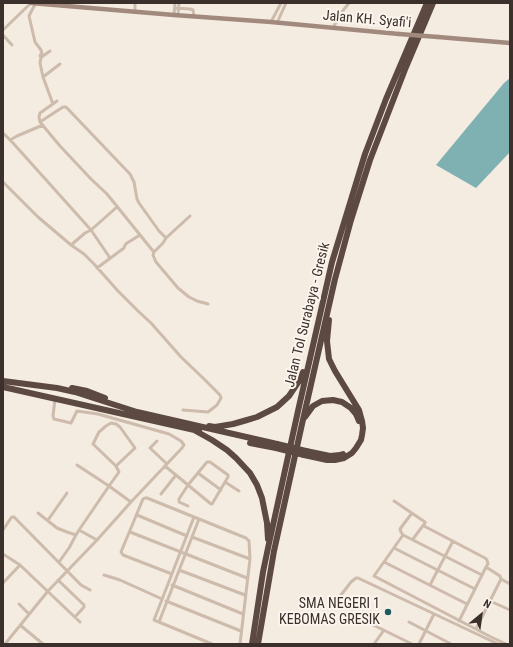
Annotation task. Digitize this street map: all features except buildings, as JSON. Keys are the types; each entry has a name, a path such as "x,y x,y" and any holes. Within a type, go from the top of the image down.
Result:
{"highway":[{"name":"Jalan Tol Surabaya - Gresik","path":"252,644 268,548 332,262 365,154 386,98 427,3"},
{"name":"Jalan Tol Surabaya - Gresik","path":"258,644 274,551 340,258 370,160 406,67 433,3"},
{"path":"3,381 34,382 59,385 87,391 138,412 332,460 344,458 352,453 356,448 361,440 363,428 359,410 334,371 328,354 327,333 335,279"},
{"path":"197,426 215,427 248,420 282,403 296,387 302,377 318,322"},
{"path":"3,387 191,429 276,446"},
{"path":"302,424 313,406 322,401 333,400 342,402 351,408 356,414 359,424 359,432 356,441 345,454 340,456 330,456 305,453"},
{"path":"191,429 227,450 250,473 257,485 265,508 268,548"}],"main road":[{"name":"Jalan KH. Syafi'i","path":"31,3 510,43"}],"street":[{"path":"3,30 31,3"},
{"path":"36,3 29,16 35,42 41,50 42,56 40,63 43,77 53,104"},
{"path":"135,3 135,12"},
{"path":"175,3 177,8"},
{"path":"176,15 179,3"},
{"path":"271,22 281,3"},
{"path":"277,23 286,3"},
{"path":"333,28 341,13 349,3"},
{"path":"177,8 193,10 194,16"},
{"path":"3,35 12,45"},
{"path":"42,56 50,51"},
{"path":"43,77 60,64"},
{"path":"57,101 40,113 40,122 60,146 107,194 154,252 153,255 156,262 178,288 197,302 208,304"},
{"path":"40,122 66,107 130,174 134,182 139,203 159,231 166,238"},
{"path":"10,140 43,125"},
{"path":"3,134 91,230 110,258"},
{"path":"3,182 38,217 84,254 181,357 220,395 221,398 217,405 208,412 182,410"},
{"path":"71,245 117,207"},
{"path":"154,252 166,238 190,216"},
{"path":"97,268 123,249 127,243 140,235"},
{"path":"4,644 48,591 97,540 184,444 176,437 169,434 98,414 77,411 71,423 54,419 53,416 56,398"},
{"path":"59,562 118,472 116,466 93,444 99,432 112,423 120,427 135,448 116,466"},
{"path":"157,441 150,448 176,475 188,485 212,504 228,475 210,462 207,462 188,485 179,501 188,506"},
{"path":"77,465 131,502"},
{"path":"198,473 221,490"},
{"path":"161,494 176,475"},
{"path":"225,482 239,491"},
{"path":"48,520 67,493"},
{"path":"172,574 122,554 121,552 143,499 147,498 248,539 250,559 240,644"},
{"path":"394,501 425,522 424,526 413,539"},
{"path":"38,513 57,528 76,535"},
{"path":"412,513 400,529 403,535 482,575"},
{"path":"137,515 187,536"},
{"path":"3,530 11,517 14,518 82,585 90,590"},
{"path":"194,518 154,620 212,644"},
{"path":"159,622 172,585 199,519"},
{"path":"424,526 487,560 488,564 457,624"},
{"path":"79,530 97,540"},
{"path":"130,532 247,578"},
{"path":"403,535 374,576 506,644"},
{"path":"192,537 250,559"},
{"path":"430,585 453,541"},
{"path":"394,548 475,589"},
{"path":"3,554 20,565 80,622"},
{"path":"384,562 467,604"},
{"path":"3,583 20,565"},
{"path":"486,567 500,576 501,579 509,583 510,578"},
{"path":"179,570 245,595"},
{"path":"104,575 120,580 162,599"},
{"path":"341,595 355,579 358,578 498,644"},
{"path":"476,629 501,579"},
{"path":"58,580 84,605 84,608 75,617"},
{"path":"172,585 243,614"},
{"path":"166,601 241,631"},
{"path":"490,601 510,610"},
{"path":"18,604 29,614"},
{"path":"418,644 434,614"},
{"path":"365,621 412,644"},
{"path":"409,622 451,644"},
{"path":"20,625 43,644"},
{"path":"375,644 384,630"}],"water":[{"path":"510,78 510,152 476,188 436,165 504,83"}],"place":[{"name":"SMA NEGERI 1 KEBOMAS GRESIK","path":"388,612"}]}
